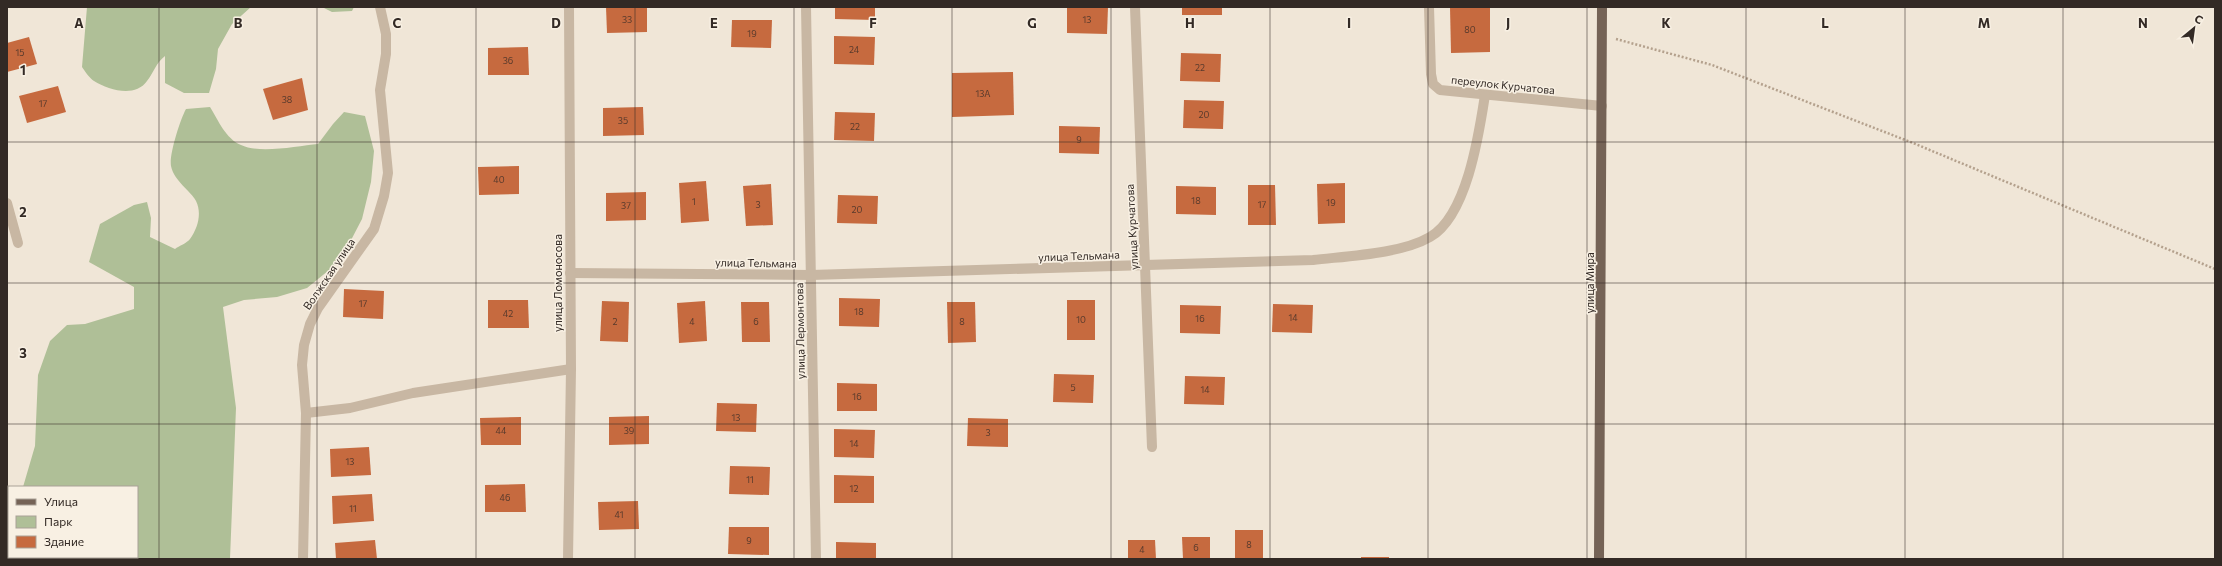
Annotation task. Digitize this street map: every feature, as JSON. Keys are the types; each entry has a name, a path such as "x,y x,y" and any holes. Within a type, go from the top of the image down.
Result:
{"main road":[{"name":"улица Мира","path":"1599,559 1602,7"}],"street":[{"name":"Волжская улица","path":"303,559 306,413 302,365 304,345 310,324 318,308 374,230 384,196 388,173 380,90 386,54 386,34 380,7"},
{"name":"улица Ломоносова","path":"568,559 571,369 569,7"},
{"name":"улица Лермонтова","path":"806,7 816,559"},
{"name":"улица Курчатова","path":"1135,7 1152,447"},
{"name":"переулок Курчатова","path":"1429,7 1434,84 1440,90 1602,106"},
{"name":"улица Тельмана","path":"570,273 811,276 1146,267 1313,260 1374,253 1412,245 1430,237 1443,226 1455,207 1466,183 1473,157 1485,95"},
{"path":"7,203 18,243"},
{"path":"306,413 350,408 413,393 571,369"}],"path":[{"path":"1602,35 1712,65 1913,143 2215,269"}],"green space":[{"path":"87,7 251,7 232,24 218,49 216,69 209,93 184,93 165,83 165,56 157,65 147,81 136,89 122,91 107,87 92,80 82,67"},
{"path":"322,7 354,7 352,11 332,12"},
{"path":"210,107 223,129 231,138 241,145 258,149 279,149 318,144 344,112 365,116 374,151 371,182 362,219 349,244 334,266 307,288 277,297 244,300 223,307 236,408 230,559 7,559 8,500 8,558 138,558 138,486 23,486 35,446 38,375 50,341 67,325 85,324 134,309 134,287 89,262 100,224 134,205 147,202 151,218 150,237 175,249 187,242 193,235 199,215 198,206 194,197 175,176 171,166 173,146 186,109"}],"building":[{"path":"606,7 647,7 647,32 607,33"},
{"path":"835,7 875,7 875,20 835,19"},
{"path":"1067,7 1108,7 1107,34 1067,33"},
{"path":"1182,7 1222,7 1222,15 1182,15"},
{"path":"1450,7 1490,7 1490,52 1451,53"},
{"path":"732,20 772,20 771,48 731,47"},
{"path":"834,36 875,37 874,65 834,64"},
{"path":"29,37 37,64 7,72 7,43"},
{"path":"528,47 529,75 488,75 488,48"},
{"path":"1181,53 1221,54 1220,82 1180,81"},
{"path":"1013,72 1014,115 952,117 952,73"},
{"path":"302,78 308,110 273,120 263,89"},
{"path":"58,86 66,112 27,123 19,96"},
{"path":"1184,100 1224,101 1223,129 1183,128"},
{"path":"643,107 644,135 603,136 603,108"},
{"path":"835,112 875,113 874,141 834,140"},
{"path":"1059,126 1100,127 1099,154 1059,153"},
{"path":"519,166 519,194 479,195 478,167"},
{"path":"706,181 709,221 681,223 679,183"},
{"path":"1345,183 1345,223 1318,224 1317,184"},
{"path":"771,184 773,225 746,226 743,186"},
{"path":"1248,185 1275,185 1276,225 1248,225"},
{"path":"1176,186 1216,187 1216,215 1176,214"},
{"path":"646,192 646,220 606,221 606,193"},
{"path":"838,195 878,196 877,224 837,223"},
{"path":"344,289 384,291 383,319 343,317"},
{"path":"839,298 880,299 879,327 839,326"},
{"path":"488,300 528,300 529,328 488,328"},
{"path":"1067,300 1095,300 1095,340 1067,340"},
{"path":"602,301 629,302 628,342 600,341"},
{"path":"705,301 707,341 679,343 677,303"},
{"path":"741,302 769,302 770,342 742,342"},
{"path":"947,302 975,302 976,342 948,343"},
{"path":"1273,304 1313,305 1312,333 1272,332"},
{"path":"1180,305 1221,306 1220,334 1180,333"},
{"path":"1054,374 1094,375 1093,403 1053,402"},
{"path":"1185,376 1225,377 1224,405 1184,404"},
{"path":"837,383 877,384 877,411 837,411"},
{"path":"717,403 757,404 756,432 716,431"},
{"path":"649,416 649,444 609,445 609,417"},
{"path":"521,417 521,445 481,445 480,418"},
{"path":"968,418 1008,419 1008,447 967,446"},
{"path":"834,429 875,430 874,458 834,457"},
{"path":"369,447 371,475 331,477 330,449"},
{"path":"730,466 770,467 769,495 729,494"},
{"path":"834,475 874,476 874,503 834,503"},
{"path":"525,484 526,512 485,512 485,485"},
{"path":"372,494 374,521 333,524 332,496"},
{"path":"638,501 639,529 599,530 598,502"},
{"path":"729,527 769,527 769,555 728,554"},
{"path":"1235,530 1263,530 1263,559 1235,559"},
{"path":"1182,537 1210,537 1210,559 1183,559"},
{"path":"375,540 377,559 336,559 335,543"},
{"path":"1128,540 1155,540 1156,559 1128,559"},
{"path":"836,542 876,543 876,559 836,559"},
{"path":"1361,557 1389,557 1389,559 1361,559"}]}
